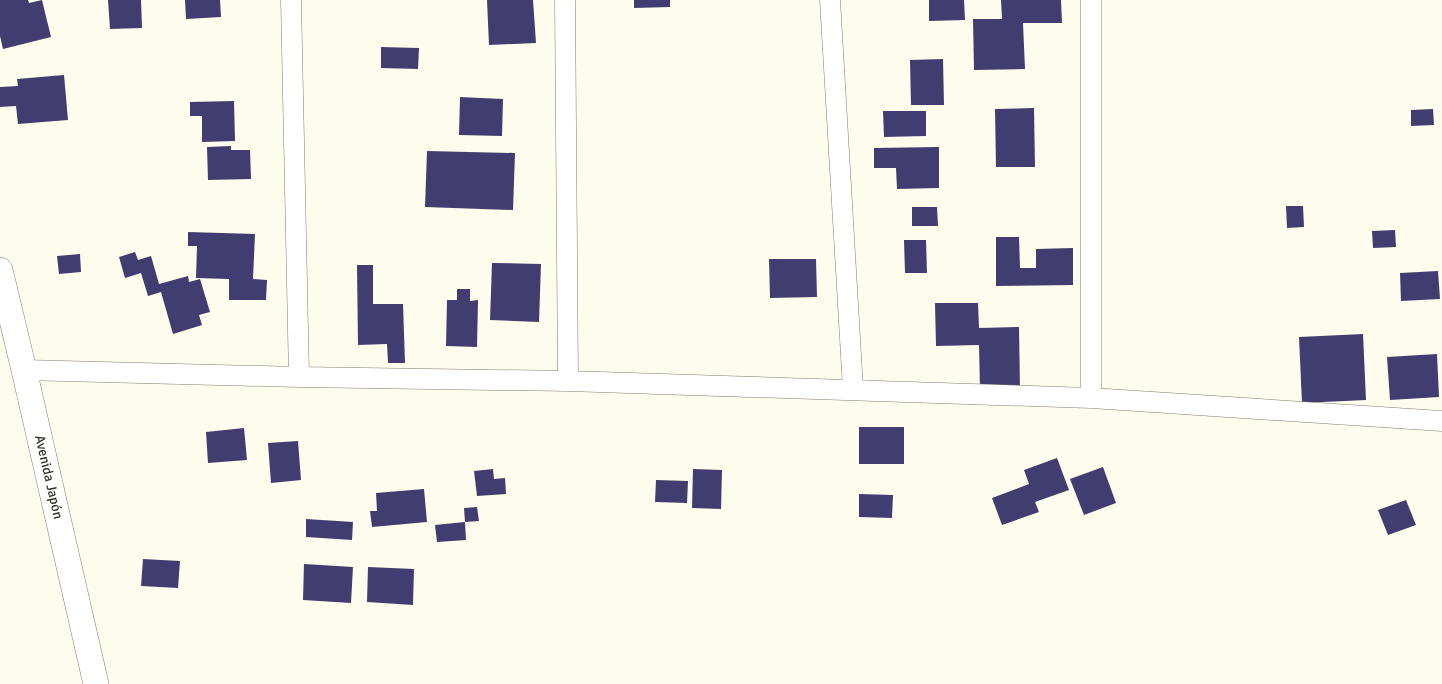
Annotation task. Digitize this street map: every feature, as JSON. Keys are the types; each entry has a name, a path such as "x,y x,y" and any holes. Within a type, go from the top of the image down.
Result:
{"street":[{"path":"291,0 299,377"},
{"path":"565,0 568,381"},
{"path":"830,0 853,390"},
{"path":"1091,0 1092,398"},
{"name":"Avenida Japón","path":"0,270 96,684"},
{"path":"24,370 568,381 1092,398 1442,421"}],"building":[{"path":"0,0 28,0 29,3 42,0 51,37 3,49 0,36"},
{"path":"108,0 141,0 142,28 110,29"},
{"path":"185,0 220,0 221,17 186,19"},
{"path":"487,0 533,0 536,43 489,45"},
{"path":"634,0 670,0 670,7 634,8"},
{"path":"929,0 964,0 965,20 929,21"},
{"path":"1001,0 1061,0 1062,23 1023,23 1025,69 974,70 973,19 1002,19"},
{"path":"381,47 419,48 418,69 381,68"},
{"path":"943,59 944,105 911,105 910,60"},
{"path":"64,75 68,120 18,124 16,106 0,107 0,87 18,86 17,79"},
{"path":"460,97 503,99 502,136 459,135"},
{"path":"234,101 235,141 202,142 202,116 190,116 190,102"},
{"path":"1034,108 1035,167 996,167 995,109"},
{"path":"1433,109 1434,125 1411,126 1411,110"},
{"path":"883,111 926,111 926,136 884,137"},
{"path":"231,146 231,150 250,150 251,179 208,180 207,147"},
{"path":"939,147 939,188 897,189 896,168 874,168 874,148"},
{"path":"427,151 515,153 513,210 425,207"},
{"path":"1286,206 1303,206 1304,227 1287,228"},
{"path":"912,207 937,207 938,226 912,226"},
{"path":"1395,230 1396,247 1373,248 1372,231"},
{"path":"188,232 255,234 253,279 267,280 266,300 229,300 229,279 196,278 197,246 188,246"},
{"path":"996,237 1019,237 1020,268 1036,268 1036,249 1073,248 1073,285 996,286"},
{"path":"904,240 926,240 927,273 905,273"},
{"path":"135,252 138,260 151,256 159,284 188,276 189,282 200,279 210,312 199,315 202,325 173,334 161,292 148,296 141,273 125,278 119,257"},
{"path":"80,254 81,272 59,274 57,256"},
{"path":"769,259 816,259 817,297 770,298"},
{"path":"492,263 541,264 539,322 490,320"},
{"path":"357,265 373,265 373,304 403,304 405,363 388,363 387,344 358,345"},
{"path":"1438,271 1440,299 1401,301 1400,273"},
{"path":"457,289 470,289 470,301 478,300 477,347 446,346 447,300 457,300"},
{"path":"935,303 978,303 979,328 1019,327 1020,389 980,389 979,345 936,346"},
{"path":"1363,334 1366,400 1302,403 1299,337"},
{"path":"1437,354 1439,397 1390,400 1387,357"},
{"path":"859,427 904,427 904,464 859,464"},
{"path":"244,428 247,460 208,463 206,432"},
{"path":"298,441 301,480 271,483 268,443"},
{"path":"1057,458 1069,490 1035,502 1039,512 1002,525 992,498 1029,484 1024,470"},
{"path":"1103,467 1116,503 1084,515 1070,479"},
{"path":"493,469 494,479 505,478 506,494 477,496 474,471"},
{"path":"693,469 722,470 721,509 692,508"},
{"path":"656,480 688,481 687,503 655,502"},
{"path":"424,489 427,522 372,527 370,511 377,511 376,493"},
{"path":"859,494 893,495 892,518 859,517"},
{"path":"1406,500 1416,525 1388,535 1378,510"},
{"path":"477,507 479,521 465,522 464,508"},
{"path":"306,519 353,522 352,540 306,537"},
{"path":"465,522 466,540 437,542 435,525"},
{"path":"143,559 180,561 178,588 141,586"},
{"path":"304,564 353,567 351,603 303,600"},
{"path":"368,567 414,569 413,605 367,602"}]}
